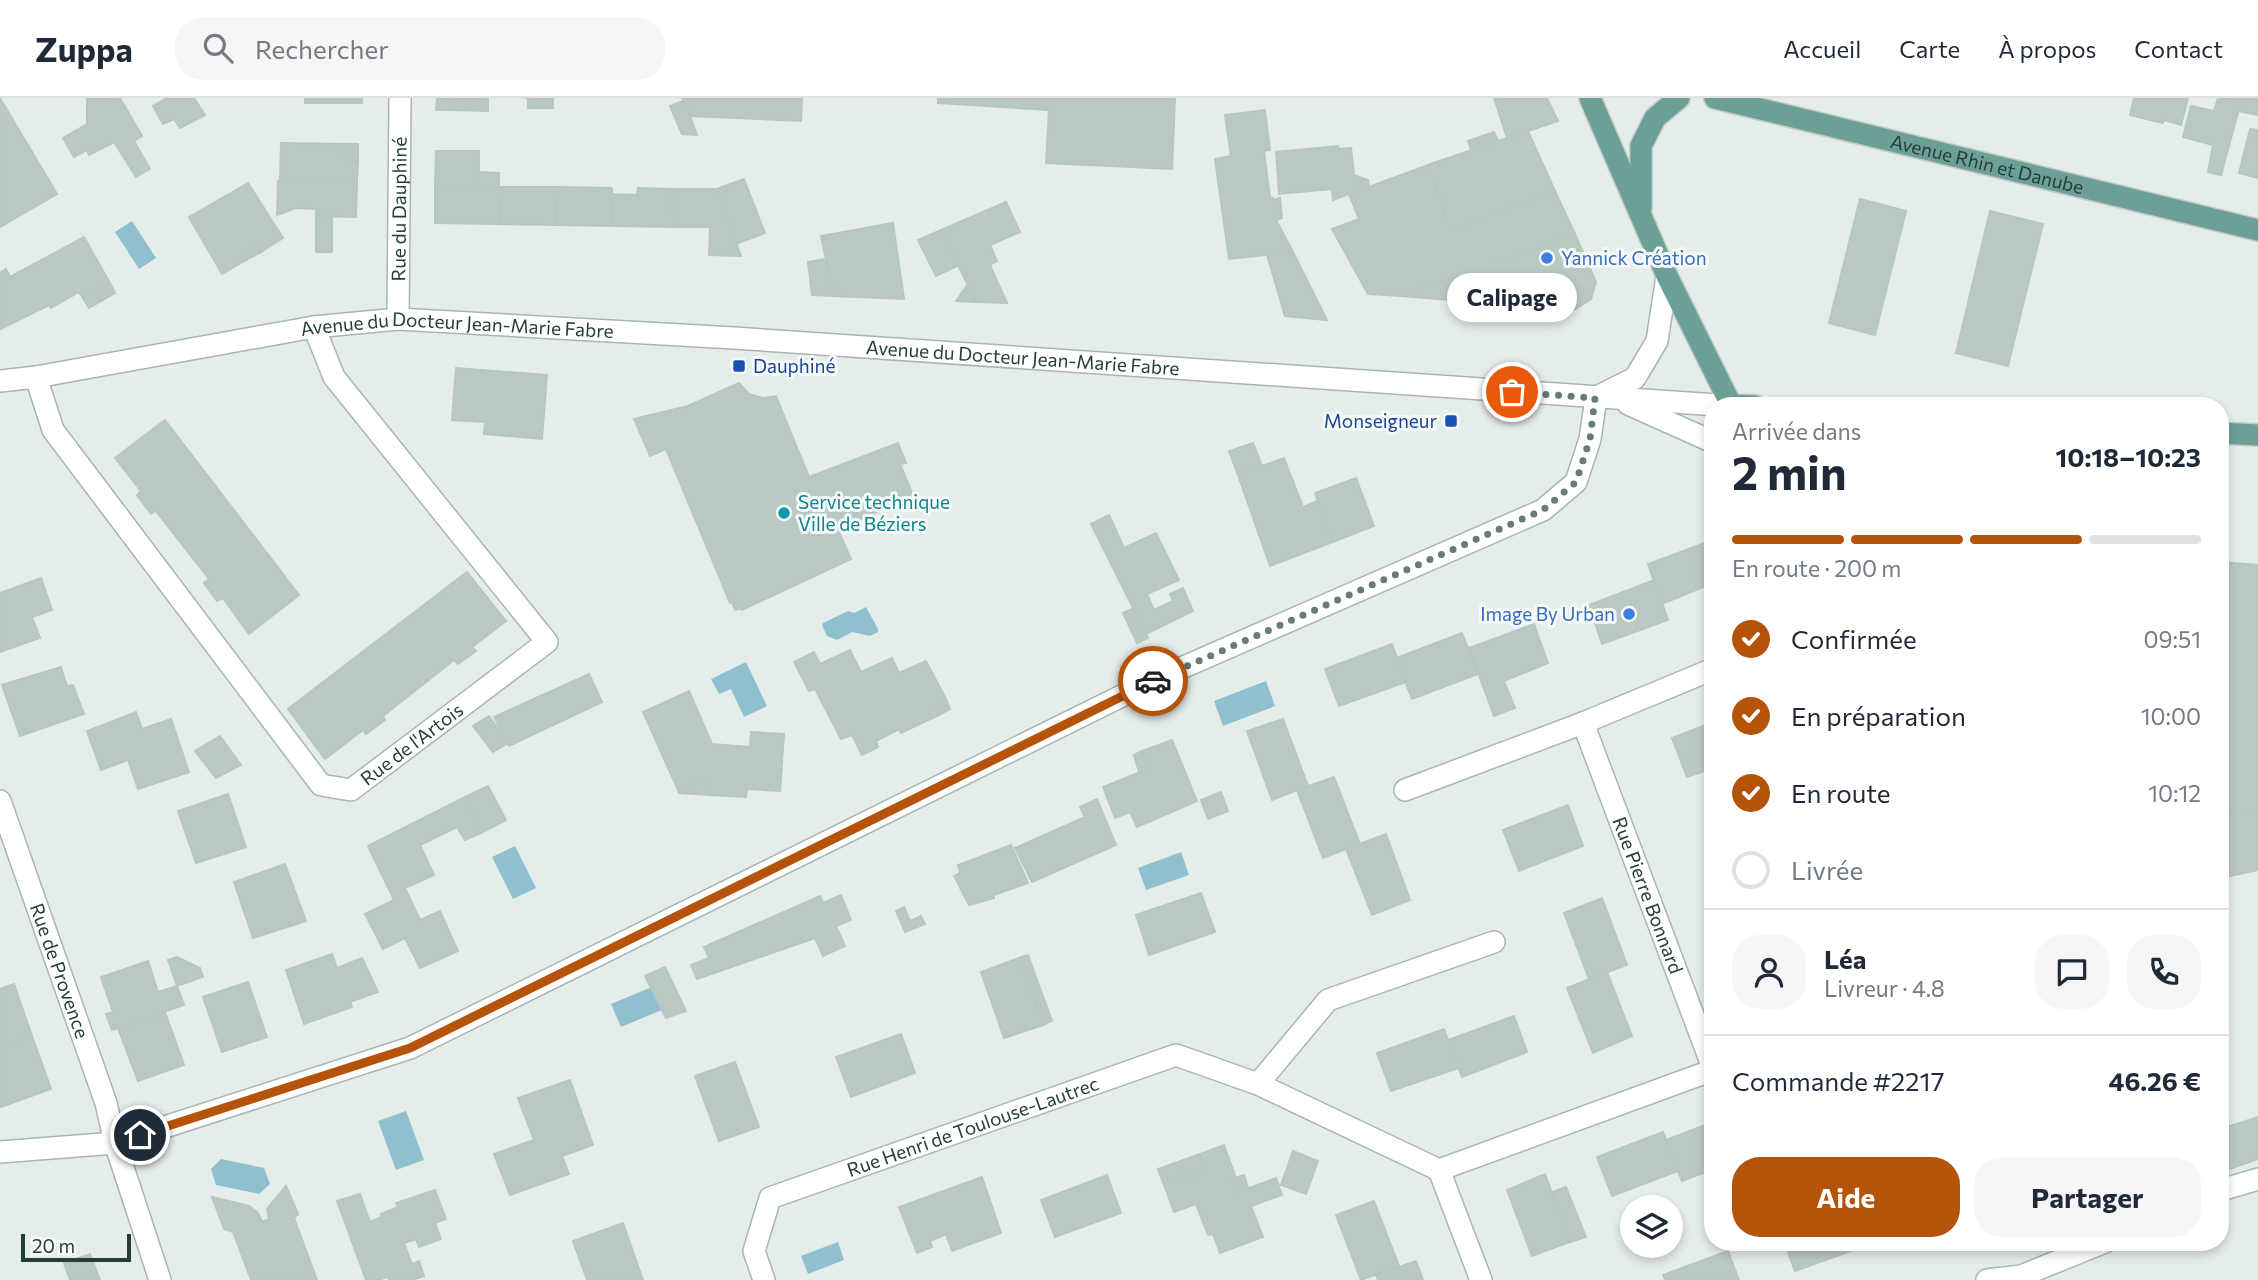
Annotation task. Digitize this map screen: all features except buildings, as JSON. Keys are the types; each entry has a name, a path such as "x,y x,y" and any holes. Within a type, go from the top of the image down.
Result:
{"main road":[{"path":"1590,98 1667,276 1727,397"},
{"path":"1641,219 1641,146 1655,118 1679,98"},
{"name":"Avenue Rhin et Danube","path":"1715,98 2258,230"},
{"path":"2229,433 2258,435"}],"street":[{"name":"Rue du Dauphiné","path":"398,319 400,98"},
{"path":"0,1152 115,1143 410,1048 1154,680 1543,510 1576,482 1606,398 1635,378 1657,341 1667,276"},
{"name":"Avenue du Docteur Jean-Marie Fabre","path":"0,381 36,377 314,327 398,319 734,338 1704,403"},
{"name":"Rue de l'Artois","path":"36,377 53,430 321,785 351,790 548,642 334,377 314,327"},
{"path":"1606,398 1704,438"},
{"path":"1405,790 1583,723 1704,672"},
{"name":"Rue Pierre Bonnard","path":"1583,723 1704,1045"},
{"name":"Rue de Provence","path":"0,801 106,1103 115,1143 160,1280"},
{"path":"1258,1084 1328,1000 1494,942"},
{"name":"Rue Henri de Toulouse-Lautrec","path":"764,1280 754,1251 770,1198 1176,1055 1258,1084 1439,1170"},
{"name":"Rue Pierre Bonnard","path":"1439,1170 1704,1072"},
{"path":"1439,1170 1480,1280"},
{"path":"2229,1188 2258,1179"},
{"path":"1987,1280 2021,1276 2080,1251"}],"water":[{"path":"132,221 156,258 139,269 115,232"},
{"path":"866,607 878,632 870,636 852,632 837,640 827,636 823,623 848,611 854,613"},
{"path":"746,662 767,706 744,717 731,689 719,694 711,679"},
{"path":"1266,681 1275,706 1223,726 1214,701"},
{"path":"515,846 536,888 513,899 492,857"},
{"path":"1181,852 1189,875 1146,890 1138,868"},
{"path":"659,984 669,1007 621,1027 611,1004"},
{"path":"406,1111 424,1160 396,1170 378,1121"},
{"path":"221,1159 264,1168 270,1184 259,1194 216,1185 211,1169"},
{"path":"838,1242 844,1260 808,1274 801,1256"}],"way so far":[{"path":"1153,681 1543,510 1576,482 1590,439 1595,398 1512,392"}],"place":[{"name":"Yannick Création","path":"1547,258"},
{"name":"Dauphiné","path":"739,366"},
{"name":"Calipage","path":"1512,392"},
{"name":"Monseigneur","path":"1451,421"},
{"name":"Service technique Ville de Béziers","path":"784,513"},
{"name":"Image By Urban","path":"1629,614"}],"route":[{"path":"140,1135 410,1048 1153,681"}]}
